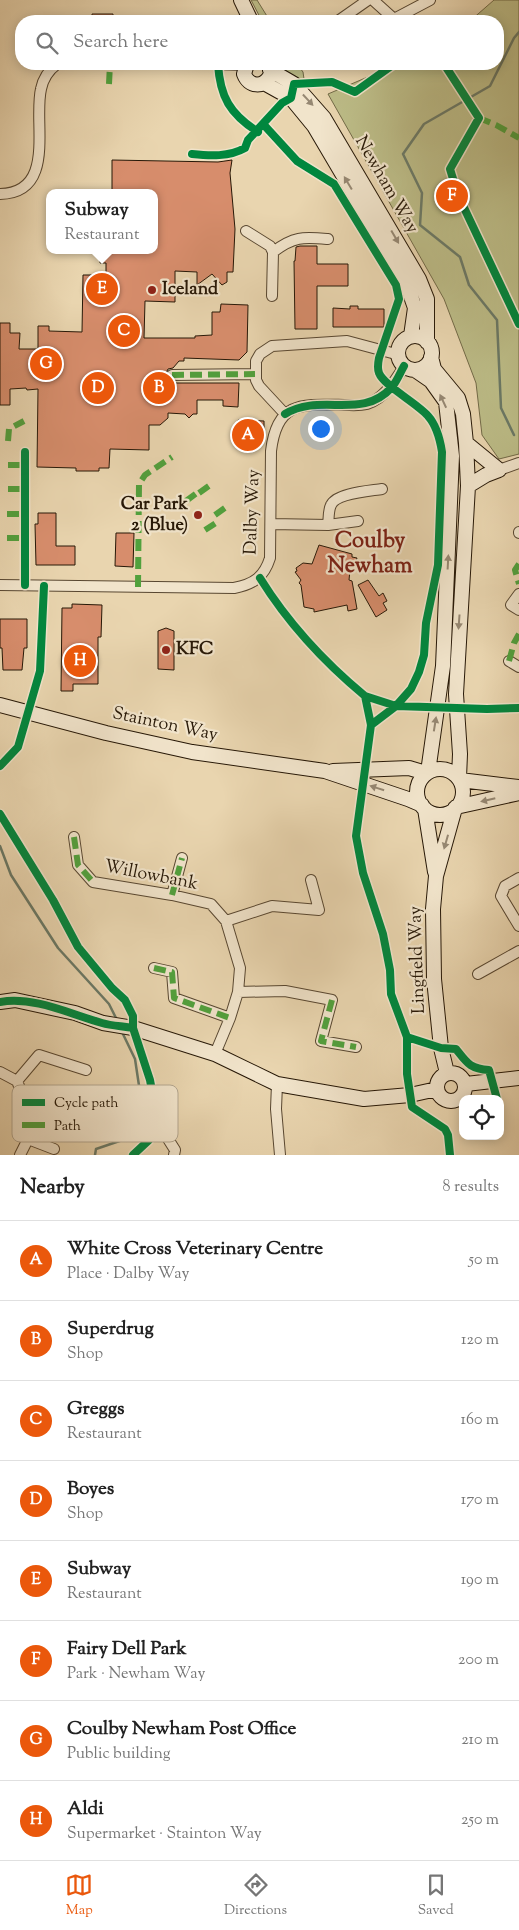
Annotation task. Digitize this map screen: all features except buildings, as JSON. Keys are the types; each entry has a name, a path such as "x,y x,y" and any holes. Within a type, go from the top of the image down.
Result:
{"street":[{"path":"241,0 248,15"},
{"path":"347,15 368,0"},
{"path":"373,0 390,15"},
{"path":"402,15 430,0"},
{"path":"0,194 16,191 26,184 34,173 39,158 40,90 45,77 51,70"},
{"name":"Newham Way","path":"245,70 244,74 248,81 256,85 267,72"},
{"name":"Newham Way","path":"267,72 314,126 406,282 415,308 411,336 403,341 398,352 399,358 410,368"},
{"name":"Newham Way","path":"267,72 294,84 324,118 419,279 427,299 428,342 431,347 434,370 458,398 466,443 468,486 457,655 456,694 460,754 459,779"},
{"path":"246,231 270,246 273,252 272,296"},
{"path":"273,252 283,244 299,237 328,239"},
{"path":"411,336 423,338 428,342"},
{"path":"392,353 347,341 272,346 260,354 256,361 255,374 259,386 285,414 293,409 310,404 369,404 392,387 410,368 425,367 432,357"},
{"path":"410,368 431,381 446,402 452,456 443,666 427,773 418,785 418,792 424,807 437,814 444,814 456,808 519,793"},
{"path":"172,375 255,374"},
{"name":"Dalby Way","path":"0,585 234,588 248,586 260,578 270,558 271,451 275,431 285,414"},
{"path":"466,443 499,470"},
{"path":"468,486 486,475 519,463"},
{"path":"328,525 330,506 335,500 360,492 382,489"},
{"path":"271,524 328,525 358,521"},
{"path":"519,594 511,605 519,610"},
{"path":"509,661 519,667"},
{"name":"Stainton Way","path":"0,705 106,733 192,752 325,771 409,768 427,773"},
{"path":"427,773 441,769 454,774 459,779 463,794 456,808"},
{"name":"Stainton Way","path":"325,771 408,799 424,807"},
{"path":"459,779 519,787"},
{"name":"Lingfield Way","path":"424,807 436,876"},
{"name":"Lingfield Way","path":"447,1073 442,1048 434,979 433,918 436,876 456,808"},
{"name":"Willowbank","path":"74,837 78,865 93,882 172,895 211,904 226,921 240,968 238,992 230,1018 215,1054"},
{"path":"172,895 182,858"},
{"path":"519,878 505,886 501,896 519,926"},
{"path":"226,921 272,906 319,910 311,880"},
{"path":"478,974 519,951"},
{"path":"154,968 172,972 174,998 230,1018"},
{"path":"238,992 285,990 332,1000 321,1041 356,1047"},
{"path":"0,1002 14,1000 74,1013 103,1023 133,1028 215,1054 277,1084 364,1099 410,1095 437,1089"},
{"path":"17,1081 40,1055 86,1070"},
{"path":"0,1072 17,1081 19,1085"},
{"path":"447,1073 455,1073 462,1077 466,1084 463,1095 454,1101 443,1099 437,1089 437,1082 441,1076 447,1073"},
{"path":"466,1084 519,1078"},
{"path":"277,1084 276,1109 280,1155"},
{"path":"20,1155 26,1142"},
{"path":"37,1142 54,1148"},
{"path":"170,1142 175,1150 174,1155"}],"green space":[{"path":"251,0 257,0 266,15 259,15"},
{"path":"494,0 519,0 519,454 499,459 482,435 476,383 444,299 328,94 384,70 504,70 504,15 477,15"},
{"path":"280,70 302,70 304,79 297,80"}],"waterway":[{"path":"504,58 519,32"},
{"path":"498,70 490,86 424,124 403,154 422,193 420,225 460,257 469,285 497,320 501,408 514,435"},
{"path":"0,846 11,875 58,948 109,1004 117,1020"},
{"path":"122,1032 135,1059 139,1085"},
{"path":"95,1155 96,1149 117,1142"}],"marked path":[{"path":"109,84 110,70"},
{"path":"479,118 519,138"},
{"path":"172,375 255,374"},
{"path":"8,441 9,429 24,421"},
{"path":"138,587 139,484 145,475 172,457"},
{"path":"8,465 24,465"},
{"path":"199,493 213,483"},
{"path":"8,489 24,489"},
{"path":"186,501 198,492"},
{"path":"215,515 229,505"},
{"path":"7,514 24,514"},
{"path":"205,530 219,521"},
{"path":"7,538 24,538"},
{"path":"519,564 515,570 519,584"},
{"path":"509,661 514,643 519,634"},
{"path":"74,837 78,865 93,882"},
{"path":"172,895 182,858"},
{"path":"154,968 172,972 174,998 230,1018"},
{"path":"332,1000 321,1041 356,1047"}],"cycle path":[{"path":"218,70 221,86 228,104 240,118 258,132"},
{"path":"192,154 226,154 245,148 248,140 282,103 291,98 294,84 332,82 355,92 386,70"},
{"path":"448,70 479,118 450,169 458,195 519,324"},
{"path":"264,125 297,161 334,184 396,285 399,299 379,358 378,371 387,383 428,416 436,428 442,452 438,565 426,623 424,655 411,689 396,706 371,725"},
{"path":"285,414 313,405 354,405 368,402 380,397 392,387 404,366"},
{"path":"25,452 25,585"},
{"path":"260,578 282,611 321,656 365,696"},
{"path":"0,766 18,747 40,671 44,586"},
{"path":"450,1155 448,1135 445,1129 412,1107 407,1074 407,1037 391,994 390,970 383,934 363,873 356,836 371,725 365,696 396,706 487,709 519,708"},
{"path":"0,814 53,900 78,947 112,988 125,1000 133,1016 133,1028 151,1085"},
{"path":"0,1002 26,1001 106,1024 133,1028"},
{"path":"407,1037 441,1048 456,1049 473,1067 489,1070 496,1095"},
{"path":"133,1155 147,1142"}],"place":[{"name":"Fairy Dell Park","path":"452,196"},
{"name":"Subway","path":"102,289"},
{"name":"Iceland","path":"152,290"},
{"name":"Greggs","path":"124,331"},
{"name":"Coulby Newham Post Office","path":"46,364"},
{"name":"Boyes","path":"98,388"},
{"name":"Superdrug","path":"159,388"},
{"name":"White Cross Veterinary Centre","path":"248,435"},
{"name":"Car Park 2 (Blue)","path":"198,515"},
{"name":"KFC","path":"166,650"},
{"name":"Aldi","path":"80,661"}],"district":[{"name":"Coulby Newham","path":"370,554"}]}
